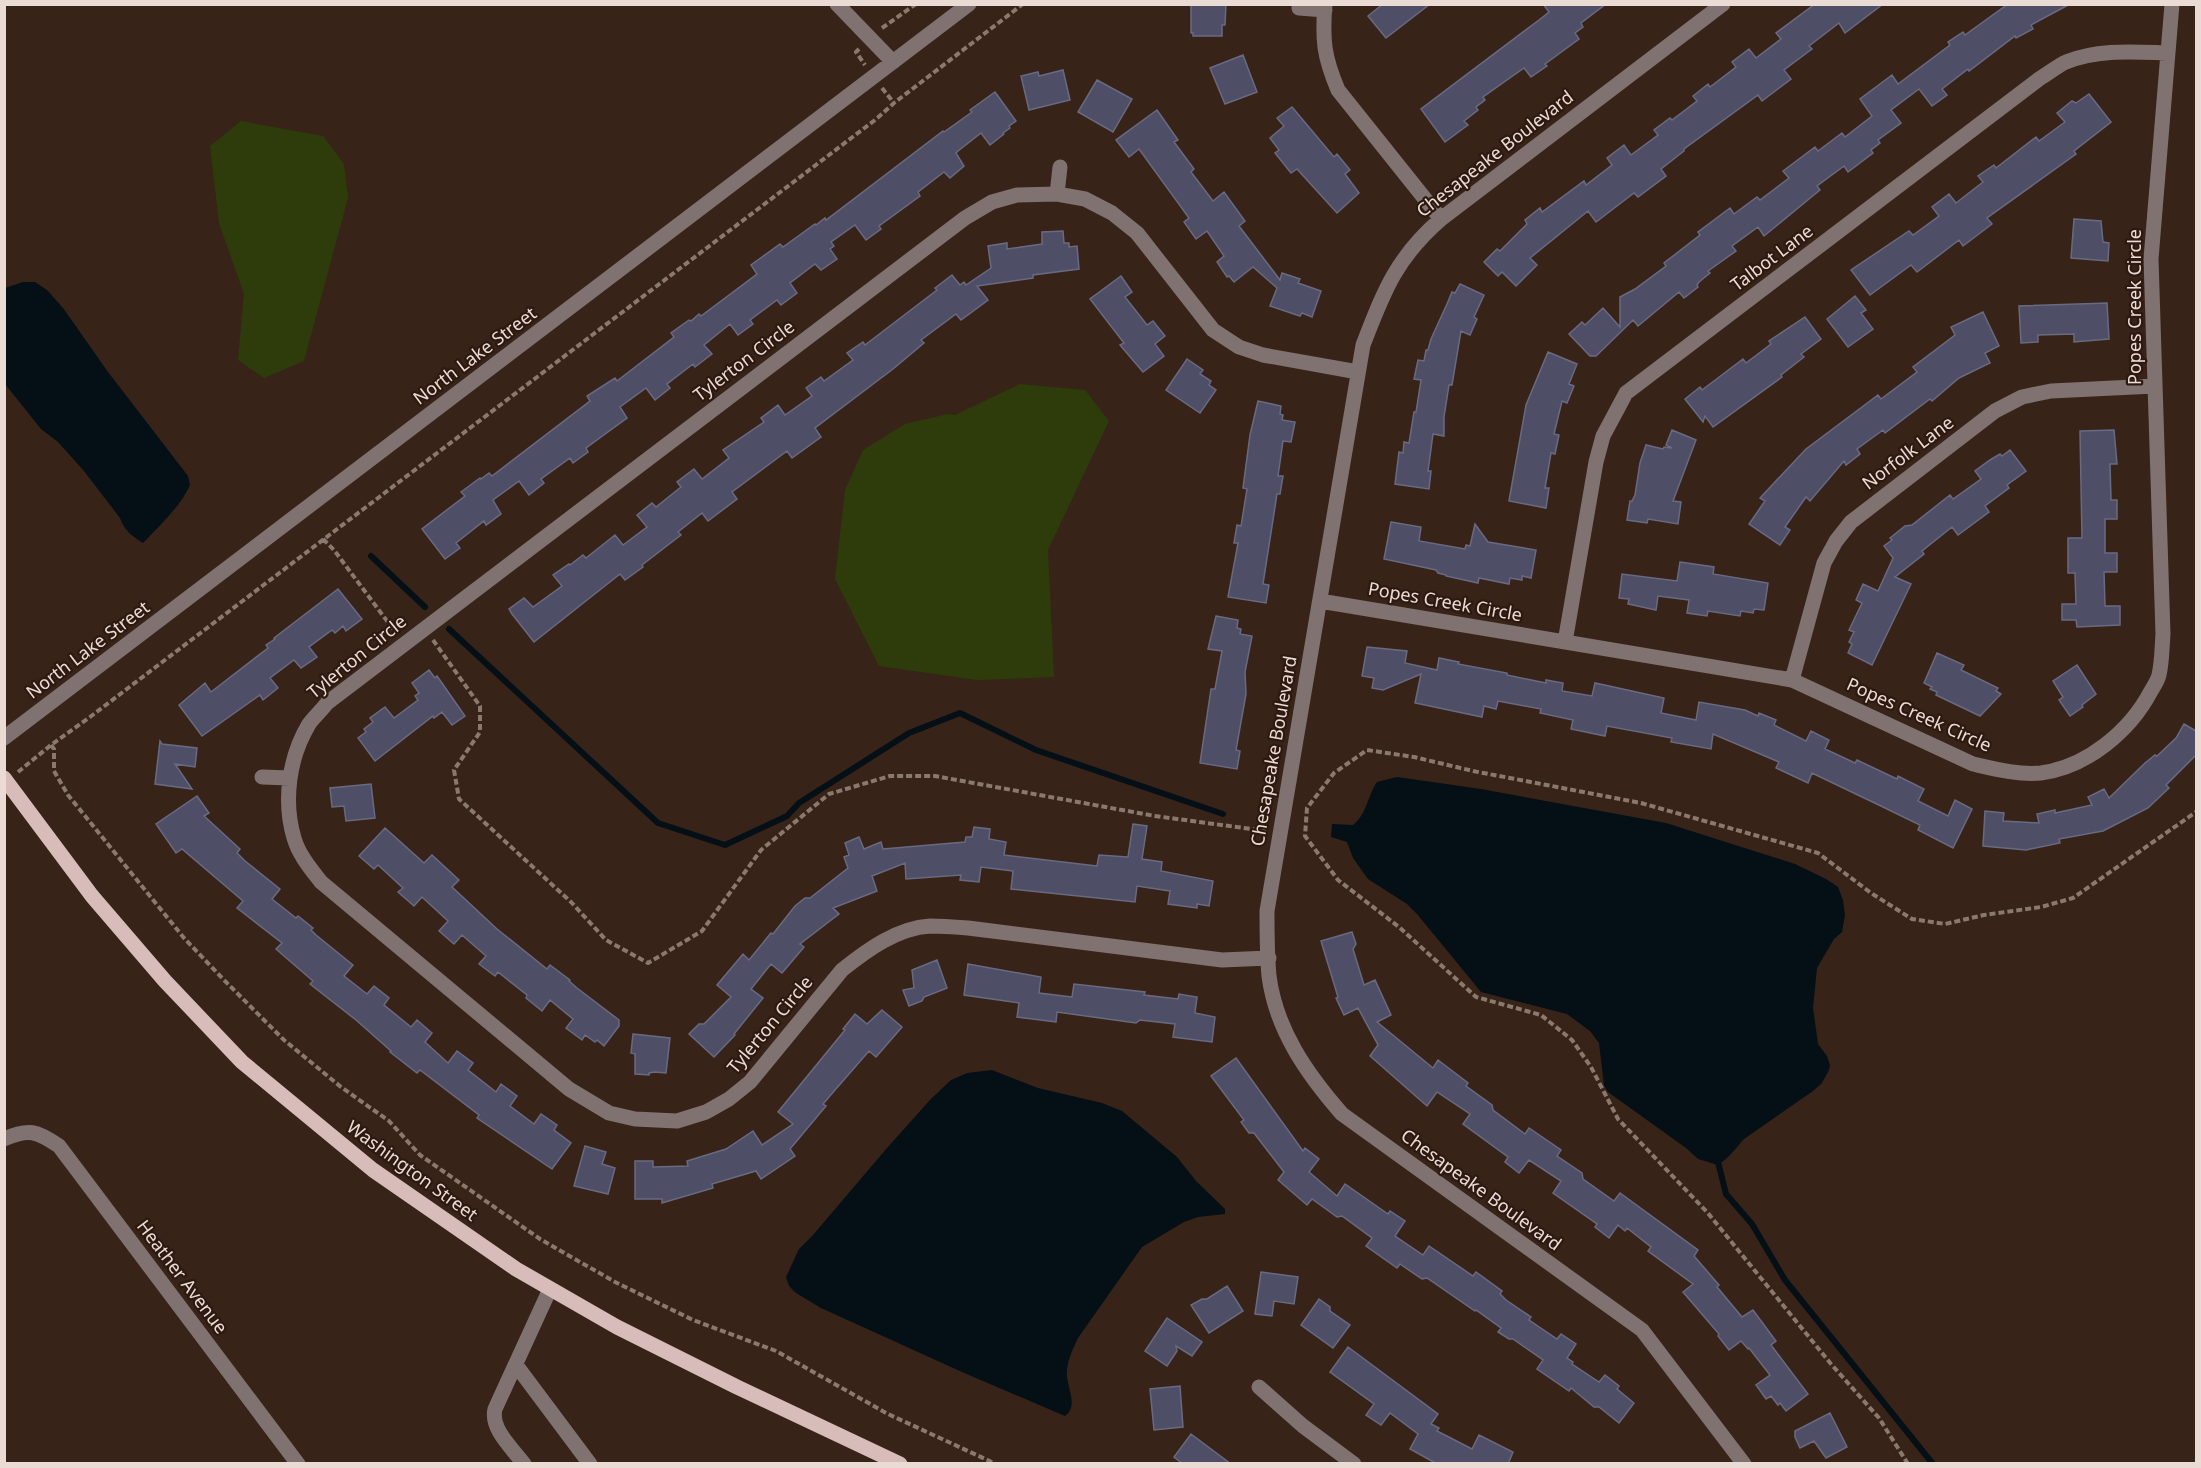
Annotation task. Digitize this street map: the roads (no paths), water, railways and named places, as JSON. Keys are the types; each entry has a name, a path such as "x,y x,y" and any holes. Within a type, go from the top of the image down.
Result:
{"main road":[{"name":"Washington Street","path":"6,779 92,896 165,981 242,1062 373,1170 516,1269 617,1327 900,1464"}],"street":[{"path":"837,4 893,62"},
{"name":"North Lake Street","path":"4,738 969,4"},
{"name":"Chesapeake Boulevard","path":"1723,4 1441,219 1420,237 1386,287 1363,345 1267,911 1269,976 1279,1017 1295,1052 1318,1087 1342,1114 1642,1330 1744,1464"},
{"name":"Popes Creek Circle","path":"1320,601 1792,680 1973,764 2003,771 2041,772 2072,764 2097,751 2122,731 2144,704 2159,676 2163,634 2151,259 2172,4"},
{"path":"1299,8 1325,7 1323,40 1328,66 1338,90 1441,219"},
{"name":"Talbot Lane","path":"1566,642 1596,462 1603,436 1626,393 2039,79 2065,63 2090,55 2114,52 2168,53"},
{"path":"1057,194 1059,167"},
{"name":"Tylerton Circle","path":"1269,958 1222,960 968,928 928,926 893,936 861,955 842,970 750,1082 729,1099 706,1112 677,1121 635,1119 609,1113 569,1089 321,882 306,862 295,838 289,809 290,778 295,754 310,724 327,703 965,218 992,202 1017,195 1057,194 1085,199 1113,213 1137,233 1213,330 1239,347 1263,355 1358,372"},
{"name":"Norfolk Lane","path":"1792,680 1824,563 1851,522 1995,411 2022,398 2051,391 2155,386"},
{"path":"262,777 290,778"},
{"name":"Heather Avenue","path":"4,1139 24,1132 39,1132 59,1146 298,1464"},
{"path":"524,1464 497,1428 493,1418 495,1409 550,1289"},
{"path":"516,1365 590,1464"},
{"path":"1258,1387 1303,1426 1354,1464"}],"waterway":[{"path":"371,556 425,607"},
{"path":"449,629 658,823 725,845 787,816 799,803 909,733 960,713 1036,750 1223,814"},
{"path":"1717,1158 1726,1194 1752,1224 1785,1280 1933,1464"}]}
